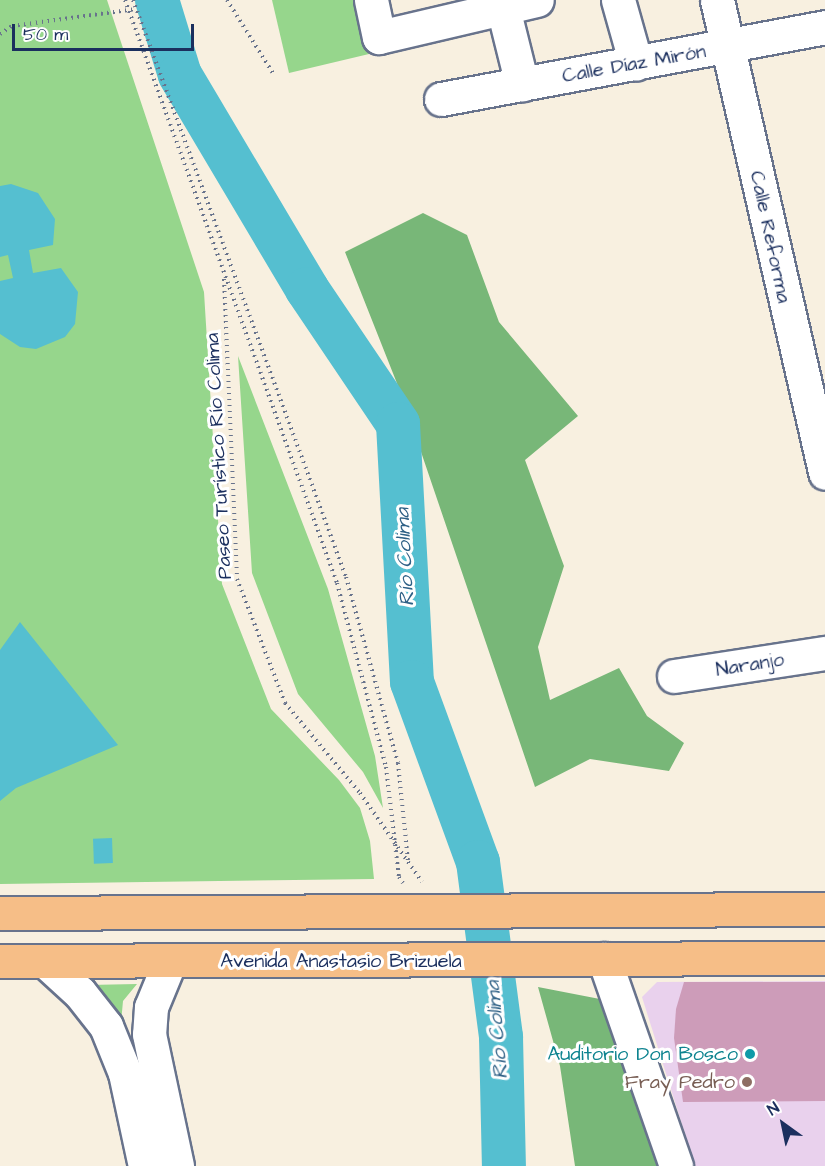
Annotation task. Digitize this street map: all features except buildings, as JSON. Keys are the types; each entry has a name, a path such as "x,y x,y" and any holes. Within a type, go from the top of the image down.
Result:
{"main road":[{"path":"0,913 426,901 569,911 825,909"},
{"name":"Avenida Anastasio Brizuela","path":"0,961 426,962 825,958"}],"street":[{"path":"371,0 379,37 502,4 537,0"},
{"path":"618,0 636,64"},
{"name":"Calle Reforma","path":"717,0 825,473"},
{"path":"502,4 522,84"},
{"name":"Calle Díaz Mirón","path":"441,99 728,48 825,27"},
{"name":"Naranjo","path":"674,676 825,653"},
{"path":"592,959 676,1166"},
{"path":"45,961 80,993 106,1026 125,1073 152,1160"},
{"path":"152,1160 151,1007 170,961"}],"path":[{"path":"124,0 337,583 386,767 399,877 426,901"},
{"name":"Paseo Turístico Río Colima","path":"133,0 223,251 346,577 398,763 408,861"},
{"path":"227,0 274,75"},
{"path":"0,34 12,27 136,9"},
{"name":"Paseo Turístico Río Colima","path":"223,251 237,579 285,703 360,793 408,861 426,901"}],"shaded area":[{"name":"Fray Pedro","path":"825,981 825,1166 695,1166 642,997 657,982"}],"green space":[{"path":"0,0 107,0 204,292 222,584 271,709 339,780 360,808 370,841 374,879 0,884"},
{"path":"272,0 357,0 369,54 289,73"},
{"path":"423,213 467,235 499,322 578,416 525,460 564,566 538,647 550,700 619,668 647,716 684,743 669,771 590,759 535,787 402,396 345,252"},
{"path":"238,356 328,589 375,756 383,808 363,772 298,694 252,573"},
{"path":"137,984 123,1001 121,1023 88,985"},
{"path":"538,987 605,1000 662,1166 575,1166 560,1066"}],"water":[{"path":"11,184 38,193 55,219 53,245 29,250 33,273 61,268 78,292 75,324 65,337 36,349 20,347 0,334 0,281 13,278 8,255 0,257 0,186"},
{"path":"20,622 118,745 16,788 0,801 0,650"},
{"path":"112,838 113,863 94,864 93,839"}],"waterway":[{"name":"Río Colima","path":"157,0 180,75 307,289 398,424 412,682 478,862 501,1037 504,1166"}],"place":[{"name":"Auditorio Don Bosco","path":"750,1054"},
{"name":"Fray Pedro","path":"747,1082"}]}
